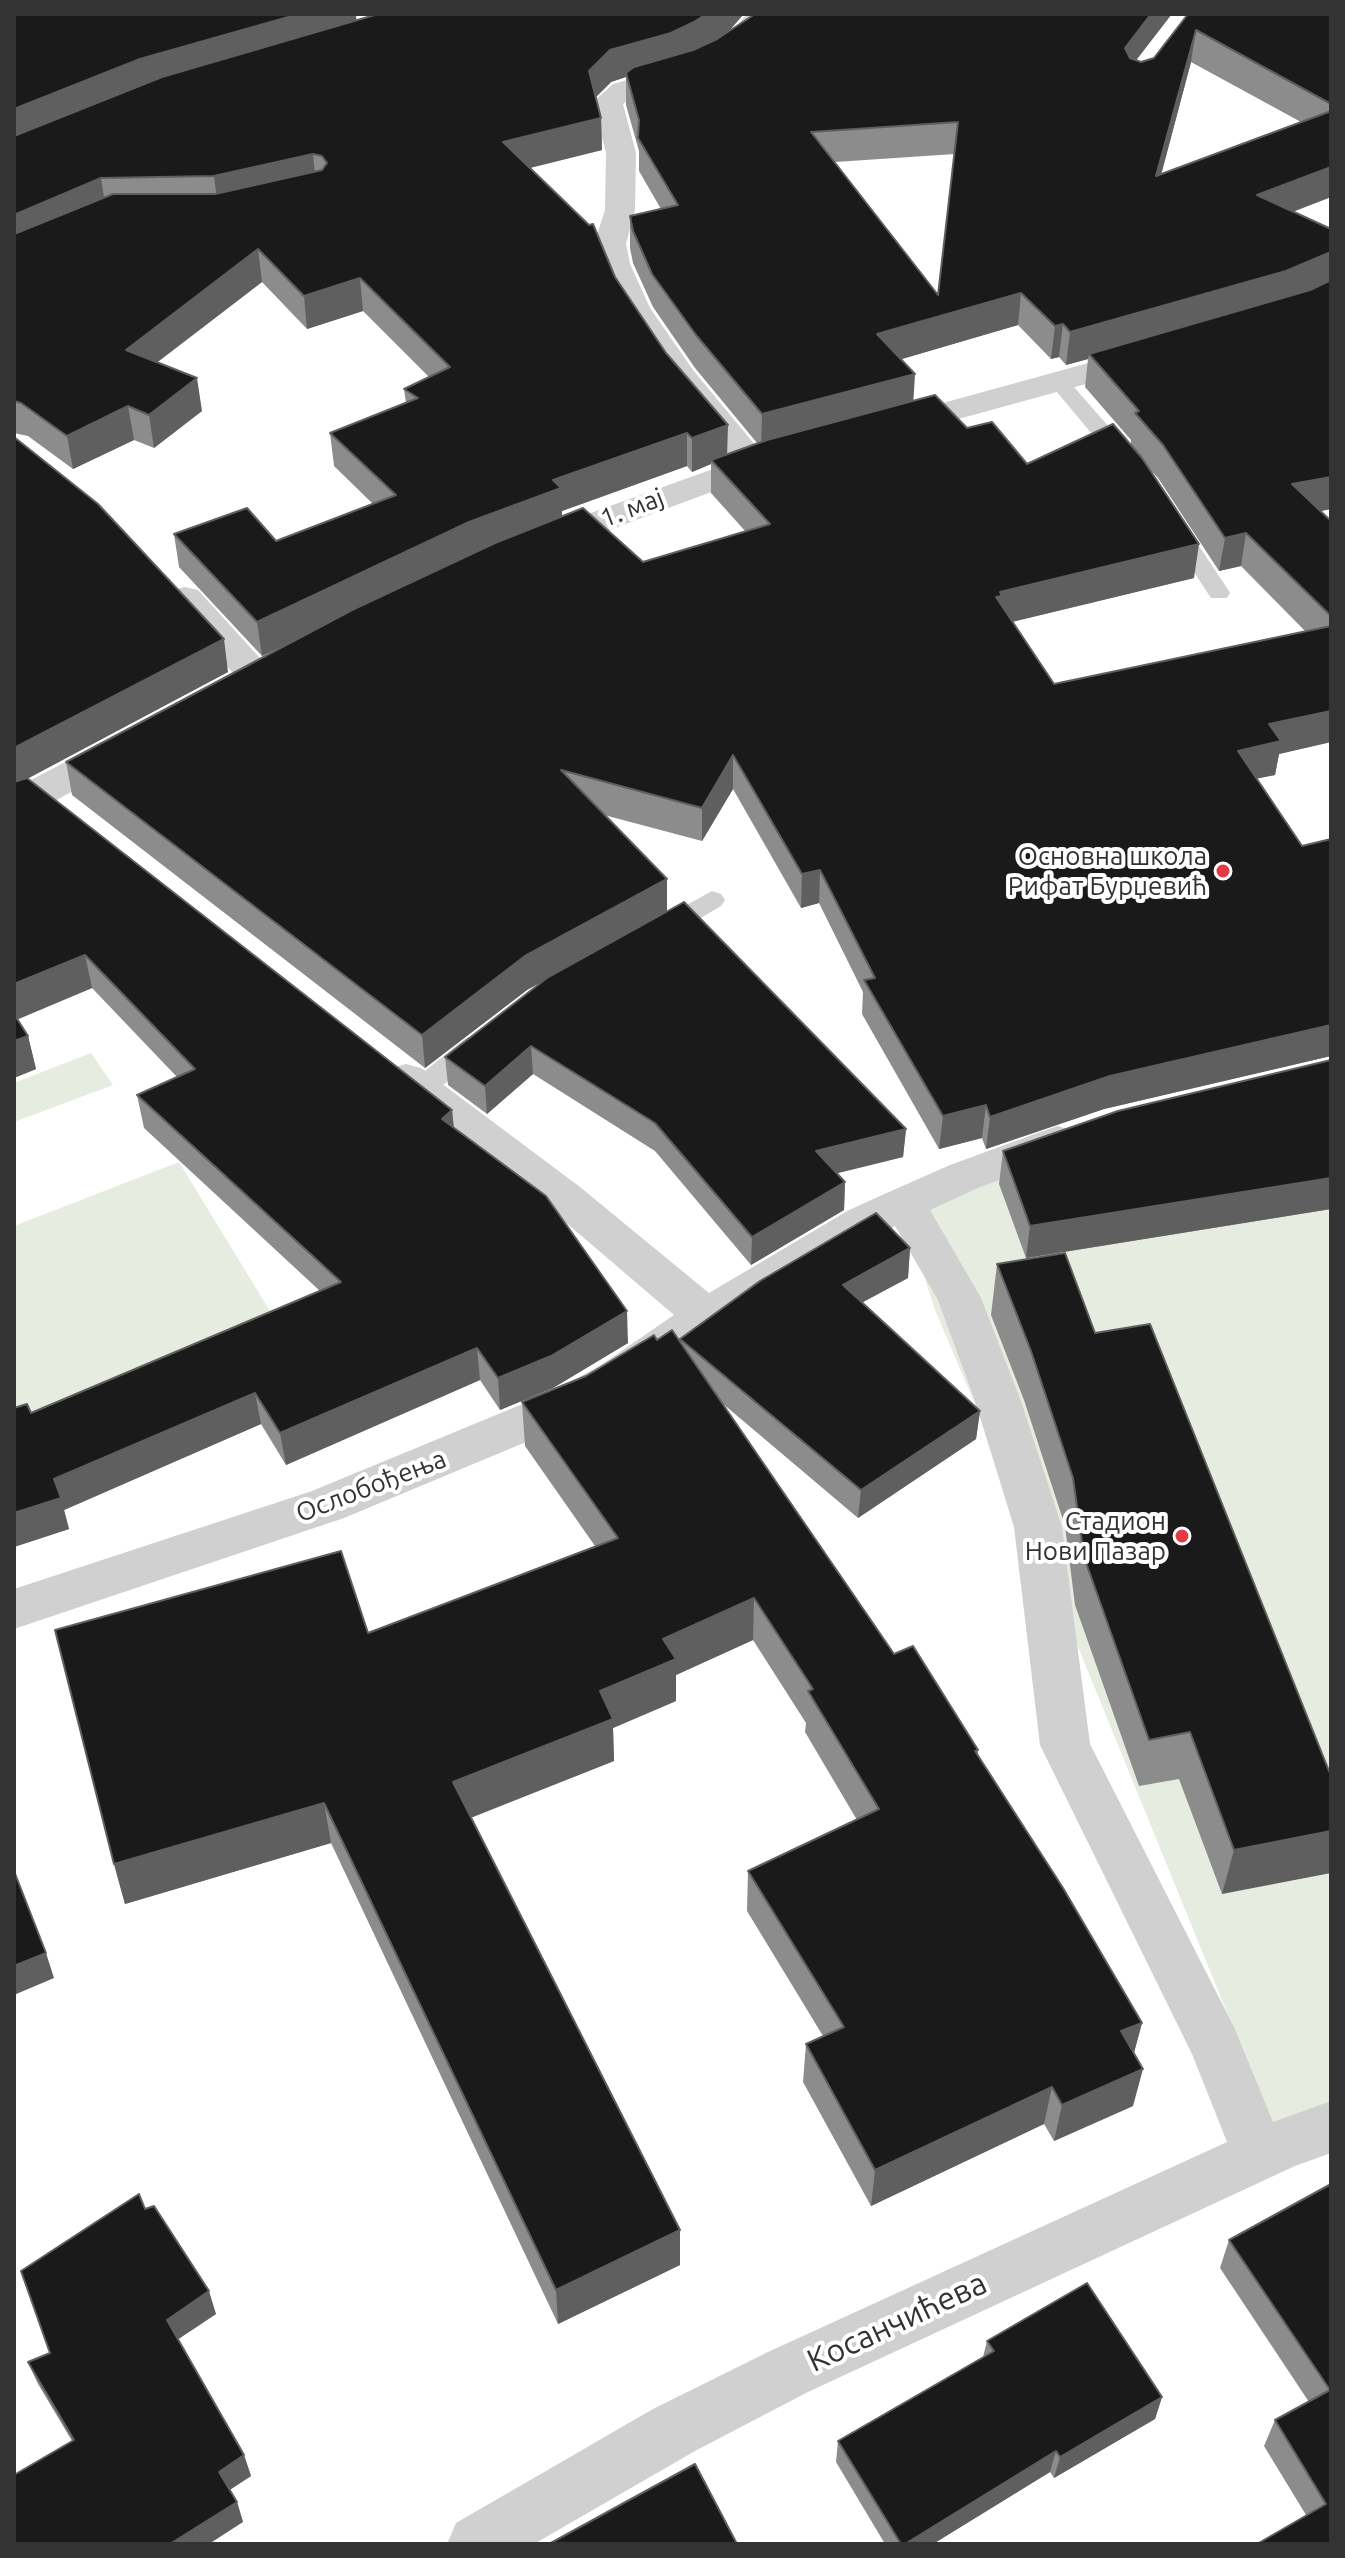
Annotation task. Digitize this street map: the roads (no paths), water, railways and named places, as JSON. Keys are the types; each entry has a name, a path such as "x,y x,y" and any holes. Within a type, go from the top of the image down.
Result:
{"street":[{"path":"753,463 681,377 634,308 614,264 610,244 620,210 621,153 608,102 623,90 682,73 705,62 741,39 762,14"},
{"path":"869,433 1179,348"},
{"name":"1. мај","path":"513,554 753,463 800,450"},
{"path":"161,572 255,676"},
{"path":"40,804 148,734"},
{"path":"382,1060 565,1198 706,1316"},
{"name":"Ослобођења","path":"14,1609 327,1505 570,1404 617,1378 706,1316 864,1222 1015,1156 1090,1132"},
{"path":"904,1203 959,1298 998,1401 1038,1527 1065,1745 1215,2045 1260,2156"},
{"name":"Косанчићева","path":"477,2544 674,2430 788,2372 1281,2145 1331,2127"}],"lane":[{"path":"1059,382 1138,474"},
{"path":"1163,509 1219,593"},
{"path":"646,939 712,900"},
{"path":"419,1090 498,1027"}],"place":[{"name":"Основна школа Рифат Бурџевић","path":"1223,871"},
{"name":"Стадион Нови Пазар","path":"1182,1536"}]}
